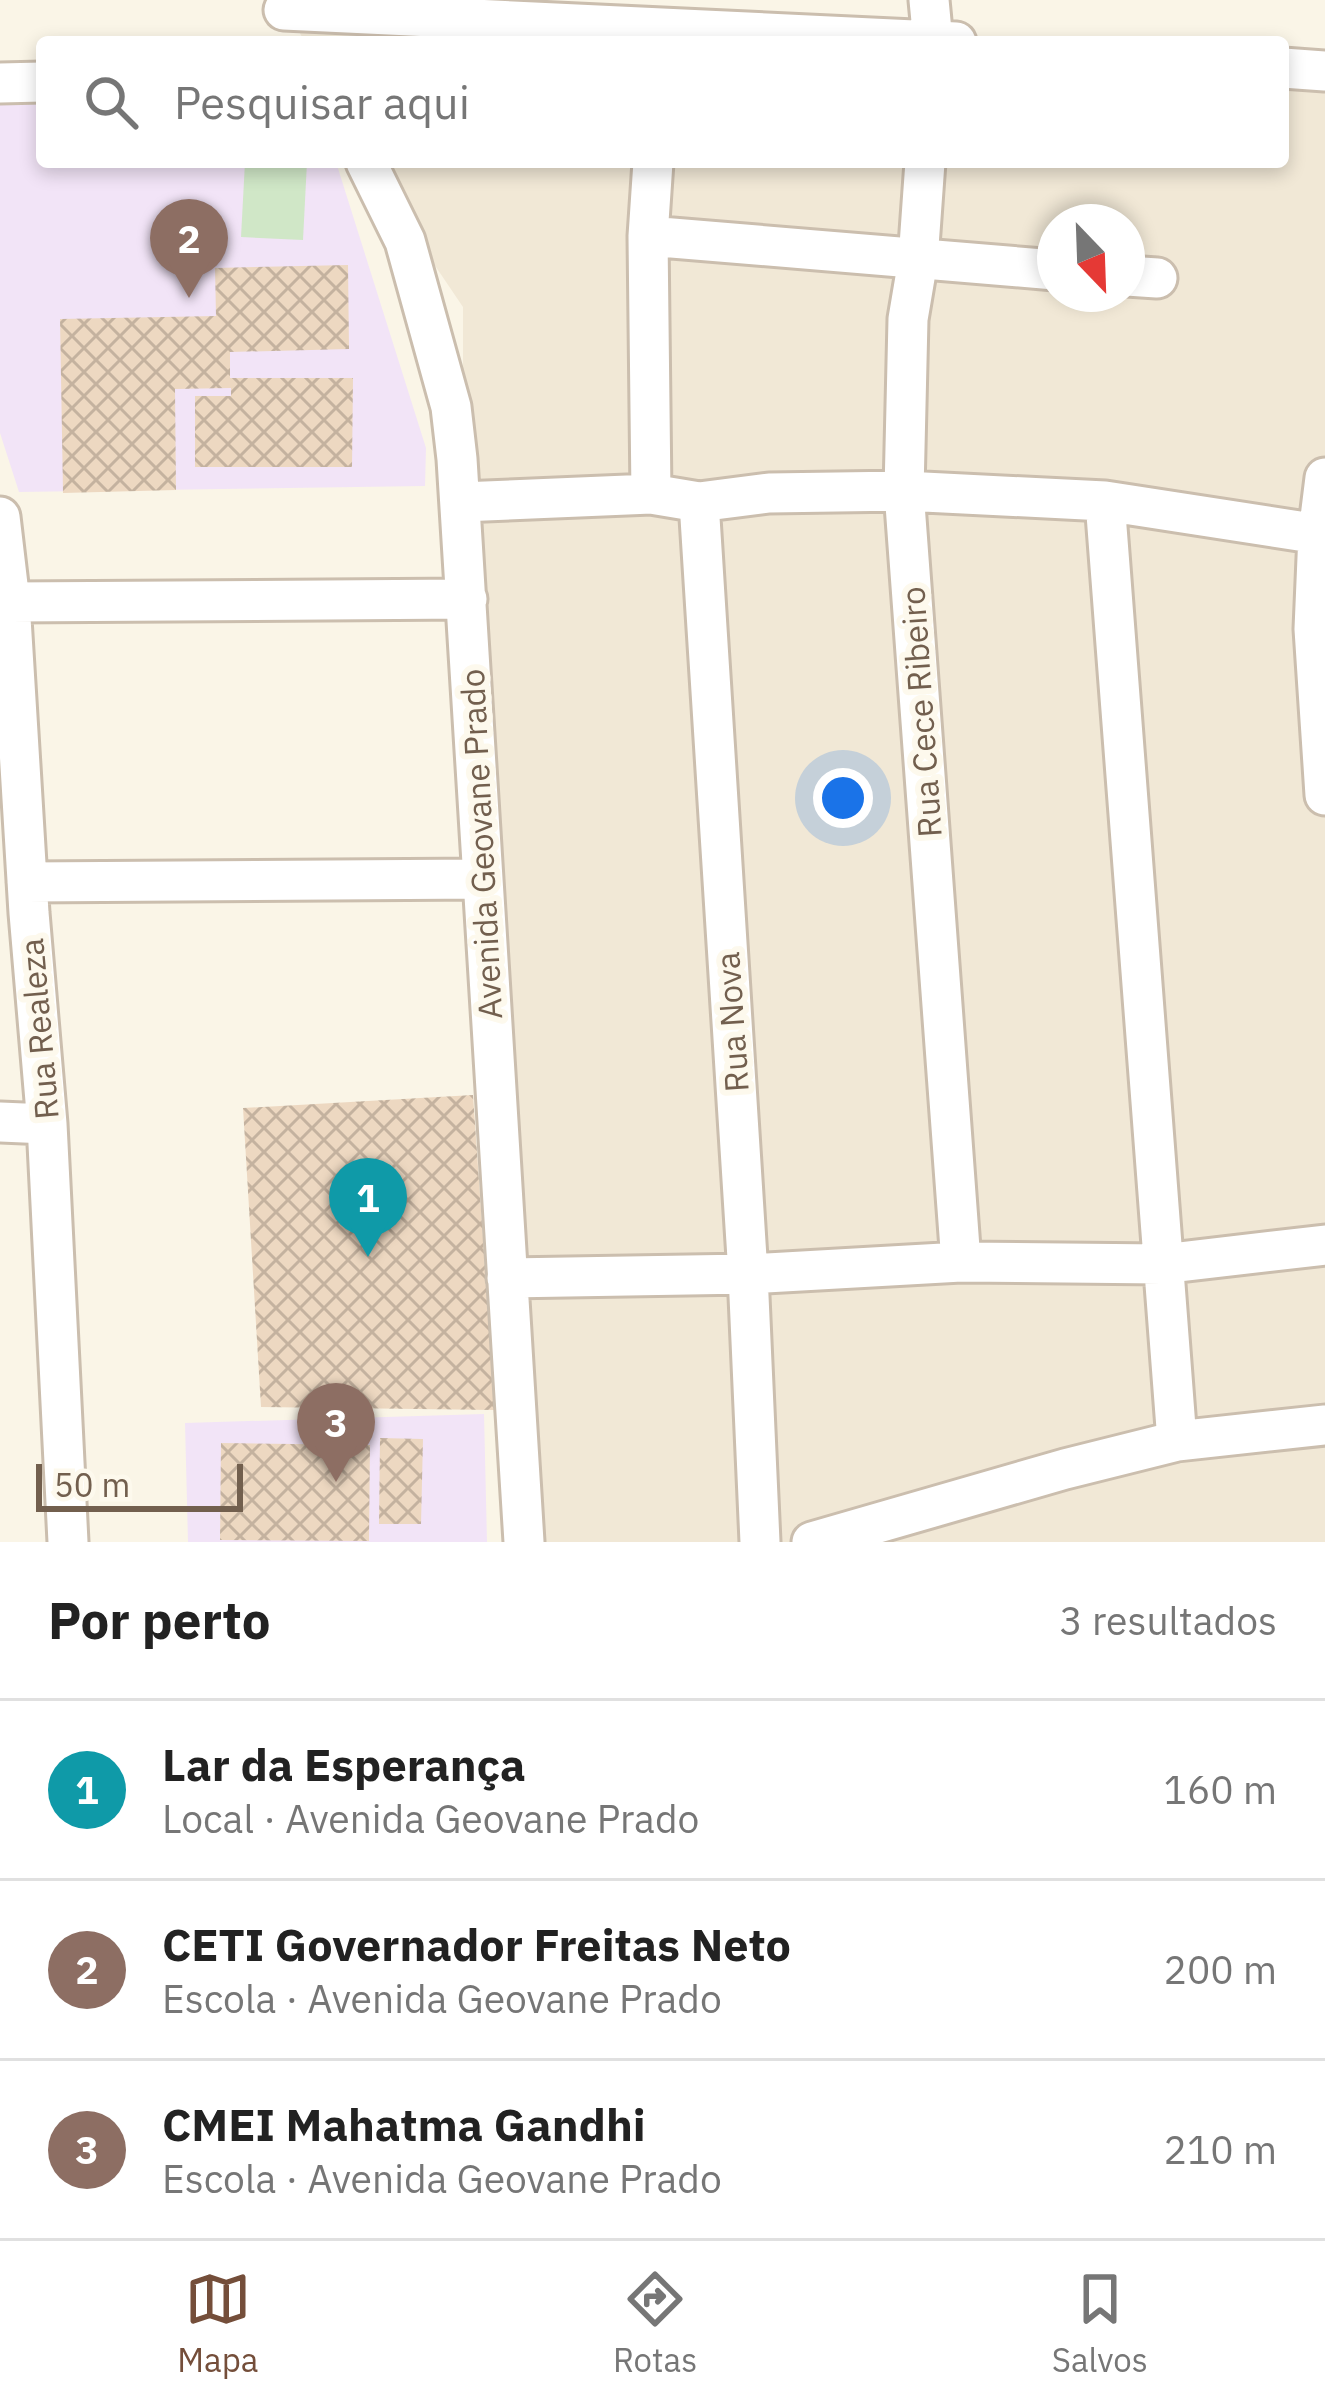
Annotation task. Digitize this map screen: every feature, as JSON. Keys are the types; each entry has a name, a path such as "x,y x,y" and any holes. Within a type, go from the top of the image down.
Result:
{"street":[{"path":"929,0 940,36"},
{"path":"288,17 663,24 859,36"},
{"path":"1289,68 1325,71"},
{"path":"0,83 36,82"},
{"name":"Avenida Geovane Prado","path":"369,168 405,241 451,407 461,502 524,1542"},
{"path":"651,494 648,236 653,168"},
{"name":"Rua Cece Ribeiro","path":"925,168 908,319 904,491 961,1262"},
{"path":"648,236 1037,270"},
{"path":"1325,478 1314,629 1325,795"},
{"path":"461,502 651,494 698,502 769,493 904,491 1105,501 1321,534"},
{"path":"1105,501 1178,1441"},
{"name":"Rua Nova","path":"698,502 748,1274 760,1542"},
{"name":"Rua Realeza","path":"0,517 10,602 8,697 19,903 47,1124 68,1542"},
{"path":"10,602 467,599"},
{"path":"19,903 483,879"},
{"path":"0,1122 47,1124"},
{"path":"507,1278 748,1274 961,1262 1162,1264 1325,1245"},
{"path":"812,1542 1178,1441 1325,1425"}],"shaded area":[{"path":"283,4 675,36 302,36"},
{"path":"1289,77 1325,80 1325,1542 527,1542 463,460 463,307 376,168 1289,168"},
{"path":"36,95 36,168 338,168 426,448 425,486 19,492 0,433 0,96"},
{"path":"484,1414 487,1542 188,1542 185,1423"}],"green space":[{"path":"245,168 307,168 303,240 241,237"}],"building":[{"path":"348,265 349,349 230,352 230,378 353,378 352,467 195,467 195,396 231,396 231,388 175,389 176,490 63,493 60,319 216,316 215,268"},
{"path":"473,1095 495,1410 261,1407 243,1108"},
{"path":"380,1438 423,1439 421,1524 379,1524"},
{"path":"221,1443 370,1445 369,1541 220,1540"}],"place":[{"name":"CETI Governador Freitas Neto","path":"189,298"},
{"name":"Lar da Esperança","path":"368,1257"},
{"name":"CMEI Mahatma Gandhi","path":"336,1482"}]}
